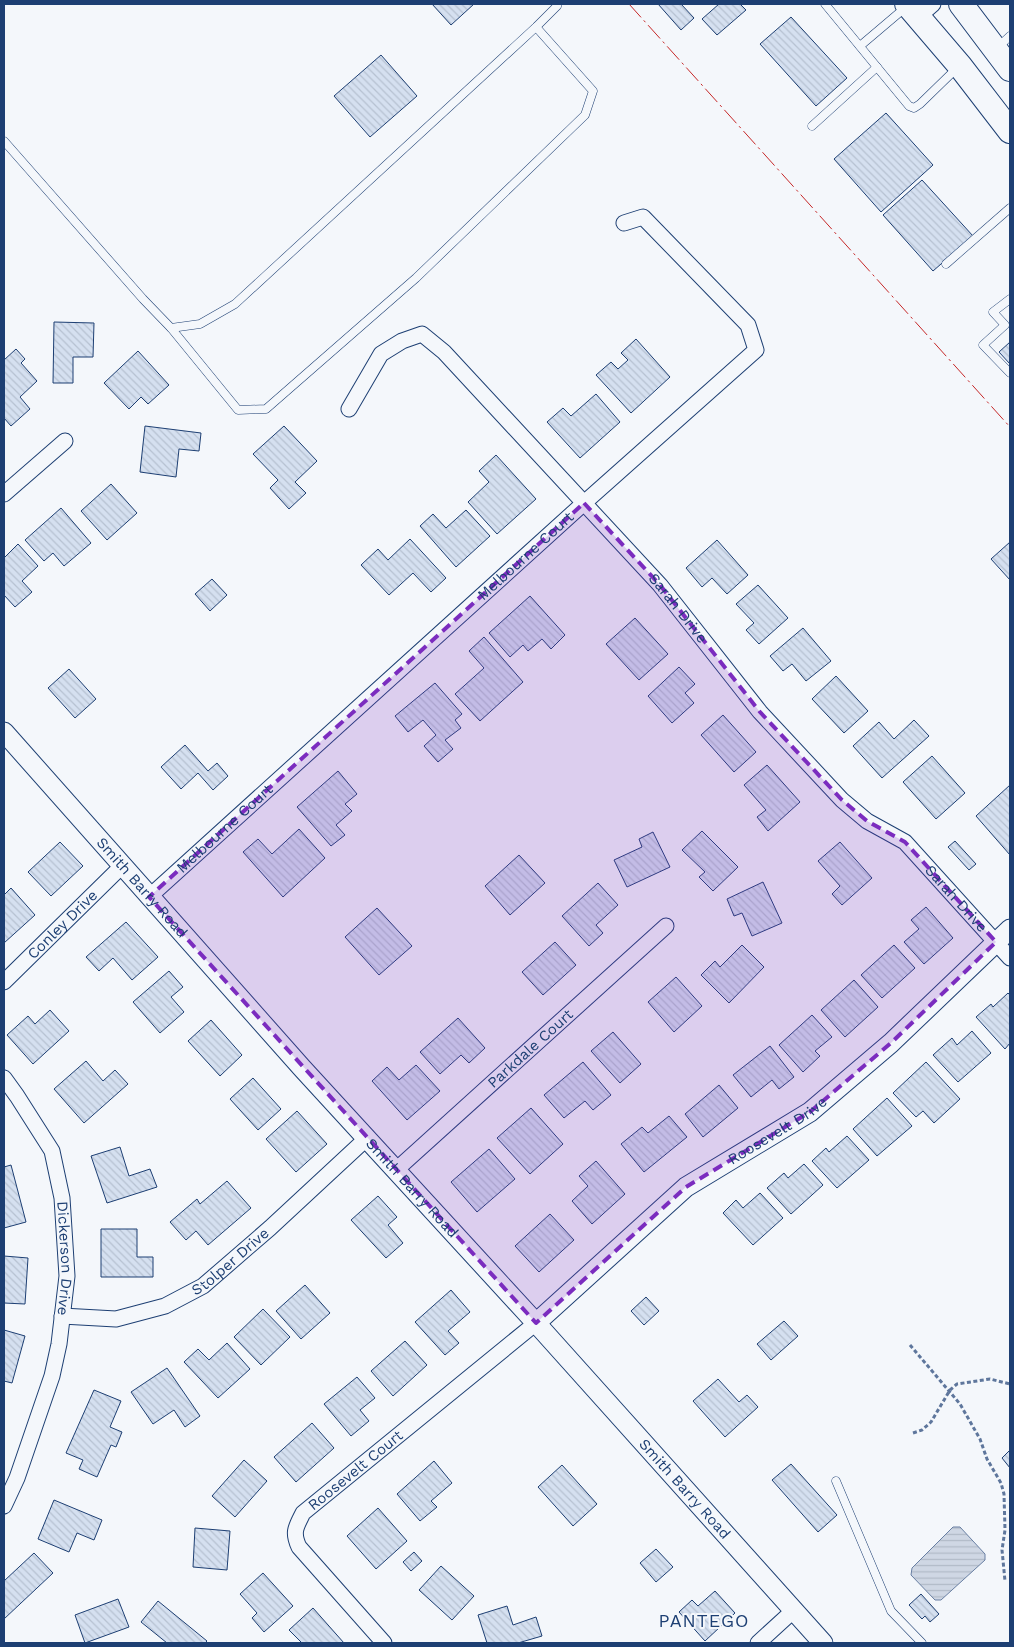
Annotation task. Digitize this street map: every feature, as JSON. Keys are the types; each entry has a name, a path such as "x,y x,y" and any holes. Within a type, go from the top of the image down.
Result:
{"main road":[{"path":"961,4 1003,42 1010,68"},
{"path":"917,7 1010,131"}],"street":[{"name":"Melbourne Court","path":"149,897 584,502 756,350 748,325 643,216 624,223"},
{"name":"Sarah Drive","path":"349,409 382,354 402,341 422,334 444,352 660,585 760,712 842,800 868,821 905,842 1010,958"},
{"path":"4,494 65,441"},
{"name":"Smith Barry Road","path":"4,732 302,1068 536,1322 823,1643"},
{"name":"Conley Drive","path":"4,982 122,866"},
{"name":"Parkdale Court","path":"396,1170 666,926"},
{"name":"Roosevelt Drive","path":"536,1322 686,1188 810,1112 891,1043 1010,929"},
{"name":"Dickerson Drive","path":"4,1078 52,1151 62,1198 67,1276 59,1344 52,1376 16,1478 4,1506"},
{"name":"Stolper Drive","path":"62,1316 116,1319 165,1306 203,1286 270,1228 367,1138"},
{"name":"Roosevelt Court","path":"384,1643 299,1547 294,1531 303,1513 536,1322"},
{"path":"758,1643 793,1611"}],"lane":[{"path":"171,328 200,324 235,304 536,27 557,6 556,4"},
{"path":"825,4 909,106 914,108 920,104 960,66"},
{"path":"860,46 917,7"},
{"path":"4,141 143,299 171,328 238,410 266,408 416,278 585,115 593,91 536,27"},
{"path":"812,126 877,67"},
{"path":"946,264 1010,208"},
{"path":"1010,299 993,312 1005,325 983,345 1010,373"},
{"path":"836,1481 891,1611 922,1643"}],"path":[{"path":"910,1345 960,1404 980,1439 987,1459 1001,1483 1004,1494 1005,1530 1002,1550 1005,1581"},
{"path":"912,1434 922,1430 931,1422 950,1390 957,1384 990,1378 1010,1384"}],"highlighted area":[{"path":"584,503 660,585 760,712 842,800 867,821 905,842 996,942 891,1043 810,1112 686,1187 536,1323 149,897"}],"shaded area":[{"path":"953,1527 960,1527 985,1554 985,1560 941,1600 935,1600 911,1575 912,1568"}],"building":[{"path":"432,4 474,4 451,25"},
{"path":"658,4 681,4 694,18 681,30"},
{"path":"719,4 740,4 746,10 717,35 702,19"},
{"path":"791,17 847,78 816,106 760,44"},
{"path":"381,55 417,96 370,137 334,96"},
{"path":"886,113 933,165 881,212 834,159"},
{"path":"922,180 973,236 933,271 883,215"},
{"path":"54,322 94,323 93,357 73,357 73,383 53,383"},
{"path":"636,339 670,377 631,413 596,375 611,362 618,369 628,360 621,353"},
{"path":"1010,342 1010,364 999,352"},
{"path":"16,349 25,359 21,363 37,381 20,397 30,409 11,426 4,418 4,360"},
{"path":"138,351 169,385 148,404 141,397 129,409 104,383"},
{"path":"596,394 620,422 580,458 547,422 563,408 571,416"},
{"path":"145,426 201,433 199,451 179,449 176,477 140,472"},
{"path":"284,426 317,461 295,482 306,493 289,509 270,488 278,480 253,454"},
{"path":"496,455 536,499 497,534 468,502 489,482 479,471"},
{"path":"111,484 137,513 107,540 81,511"},
{"path":"61,508 91,543 64,566 53,553 44,561 25,540"},
{"path":"466,510 490,536 456,567 420,526 433,514 446,528"},
{"path":"410,539 446,578 431,592 413,573 389,595 361,565 378,549 388,560"},
{"path":"717,540 748,575 727,594 712,578 702,587 686,568"},
{"path":"1010,542 1010,580 991,559"},
{"path":"18,544 38,566 22,581 32,592 15,607 4,595 4,558"},
{"path":"212,579 227,595 210,611 195,594"},
{"path":"758,585 788,618 759,644 746,630 754,623 736,604"},
{"path":"530,596 565,635 551,649 542,639 528,651 523,645 510,657 489,633"},
{"path":"635,618 668,654 639,680 606,644"},
{"path":"803,628 831,661 806,681 792,664 783,671 770,656"},
{"path":"484,637 523,682 480,721 455,694 484,668 469,651"},
{"path":"679,667 695,684 685,693 694,703 672,723 648,696"},
{"path":"69,669 96,699 75,718 48,688"},
{"path":"836,676 868,711 844,733 812,699"},
{"path":"435,683 462,714 455,720 461,728 445,740 453,749 438,762 424,746 436,735 423,720 408,732 395,716"},
{"path":"723,715 756,752 734,772 701,735"},
{"path":"914,720 929,736 882,778 853,746 879,722 894,739"},
{"path":"185,745 208,771 217,763 228,776 213,790 198,773 181,789 161,767"},
{"path":"932,756 965,793 936,819 903,782"},
{"path":"767,765 800,802 768,831 757,817 766,810 744,785"},
{"path":"338,771 357,794 345,804 352,811 336,825 345,835 331,846 297,807"},
{"path":"1010,785 1010,855 976,816"},
{"path":"299,829 325,858 283,897 243,852 258,839 272,854"},
{"path":"702,831 738,867 713,891 699,877 705,872 682,850"},
{"path":"653,832 670,867 627,887 614,860 642,847 639,839"},
{"path":"955,841 976,864 969,870 948,847"},
{"path":"60,842 83,866 51,896 28,872"},
{"path":"840,842 872,878 842,905 832,894 840,886 818,861"},
{"path":"519,855 545,883 510,915 485,886"},
{"path":"763,882 782,923 752,936 742,913 734,916 727,899"},
{"path":"598,883 618,905 596,925 603,933 589,946 562,916"},
{"path":"11,888 35,915 4,943 4,895"},
{"path":"926,907 953,938 924,964 904,942 919,929 911,920"},
{"path":"377,908 412,946 379,975 345,937"},
{"path":"126,922 158,957 132,980 113,958 99,971 86,957"},
{"path":"555,942 576,965 543,995 522,972"},
{"path":"742,945 764,967 729,1003 701,975 715,961 720,967"},
{"path":"894,945 915,968 882,998 861,975"},
{"path":"169,971 183,987 171,997 184,1012 160,1033 133,1002"},
{"path":"676,977 702,1006 674,1032 648,1002"},
{"path":"854,980 878,1007 845,1037 821,1010"},
{"path":"1008,993 1010,995 1010,1043 1005,1049 976,1017 991,1004 993,1007"},
{"path":"50,1010 69,1031 33,1064 7,1035 28,1016 35,1024"},
{"path":"812,1015 832,1037 815,1051 820,1056 803,1072 779,1045"},
{"path":"458,1018 485,1048 469,1063 461,1055 440,1074 420,1052"},
{"path":"211,1020 242,1055 220,1076 188,1041"},
{"path":"972,1031 991,1053 958,1082 933,1055 952,1038 957,1045"},
{"path":"613,1032 641,1064 620,1083 591,1051"},
{"path":"770,1046 794,1077 779,1089 772,1080 751,1097 733,1075"},
{"path":"86,1061 103,1081 115,1070 128,1084 84,1123 54,1089"},
{"path":"583,1062 611,1095 593,1110 585,1101 564,1118 544,1095"},
{"path":"926,1062 960,1099 934,1123 923,1111 916,1117 893,1093"},
{"path":"416,1065 440,1091 407,1120 372,1081 387,1067 399,1080"},
{"path":"253,1078 281,1109 258,1130 230,1099"},
{"path":"719,1085 738,1108 703,1137 685,1114"},
{"path":"887,1098 912,1126 877,1156 853,1129"},
{"path":"531,1108 563,1144 530,1174 497,1138"},
{"path":"297,1111 327,1144 296,1172 266,1139"},
{"path":"669,1116 687,1137 644,1172 621,1144 642,1127 648,1133"},
{"path":"847,1136 869,1160 837,1188 812,1161 826,1148 829,1152"},
{"path":"120,1147 129,1176 150,1169 157,1187 107,1203 91,1156"},
{"path":"489,1149 515,1179 477,1212 451,1182"},
{"path":"596,1161 625,1194 592,1224 572,1201 588,1186 579,1176"},
{"path":"804,1164 823,1185 791,1214 767,1188 784,1173 788,1178"},
{"path":"11,1165 26,1222 4,1228 4,1167"},
{"path":"227,1181 251,1208 208,1245 196,1231 186,1240 170,1222 197,1199 200,1204"},
{"path":"760,1193 783,1218 753,1245 723,1213 736,1200 743,1208"},
{"path":"378,1196 397,1217 388,1225 403,1243 386,1258 351,1220"},
{"path":"550,1214 574,1240 539,1272 515,1246"},
{"path":"101,1229 137,1229 137,1257 153,1257 153,1277 101,1277"},
{"path":"4,1256 28,1258 25,1304 4,1303"},
{"path":"305,1285 330,1313 301,1339 276,1311"},
{"path":"451,1290 470,1312 448,1331 459,1343 445,1355 415,1322"},
{"path":"646,1297 659,1311 644,1325 631,1311"},
{"path":"263,1309 290,1337 261,1365 234,1337"},
{"path":"784,1321 798,1336 771,1360 757,1344"},
{"path":"4,1330 25,1336 12,1383 4,1381"},
{"path":"405,1341 427,1365 393,1396 371,1371"},
{"path":"227,1343 250,1369 218,1398 184,1362 198,1349 209,1360"},
{"path":"167,1368 200,1416 185,1427 174,1410 153,1424 131,1392"},
{"path":"357,1377 375,1398 360,1410 369,1421 351,1436 324,1404"},
{"path":"718,1379 739,1402 747,1395 758,1407 725,1437 693,1401"},
{"path":"94,1390 121,1401 110,1427 122,1432 116,1447 111,1445 97,1477 79,1469 83,1460 66,1453"},
{"path":"312,1423 334,1448 296,1482 274,1457"},
{"path":"1010,1450 1010,1468 1002,1458"},
{"path":"244,1460 267,1481 235,1517 212,1496"},
{"path":"434,1461 452,1483 431,1501 437,1507 420,1521 397,1494"},
{"path":"791,1464 837,1515 818,1532 772,1480"},
{"path":"562,1465 597,1504 573,1526 538,1487"},
{"path":"54,1500 102,1520 94,1540 77,1533 69,1552 38,1539"},
{"path":"378,1508 407,1541 376,1569 347,1536"},
{"path":"195,1528 230,1531 227,1570 193,1567"},
{"path":"656,1549 673,1567 656,1582 640,1563"},
{"path":"414,1552 422,1561 411,1571 403,1562"},
{"path":"34,1553 53,1573 4,1619 4,1581"},
{"path":"441,1566 474,1596 452,1620 419,1590"},
{"path":"263,1573 293,1606 264,1632 252,1618 257,1613 240,1594"},
{"path":"715,1591 735,1613 705,1641 679,1612 692,1600 698,1606"},
{"path":"921,1594 939,1614 930,1622 925,1616 922,1619 909,1605"},
{"path":"118,1599 129,1627 85,1643 75,1615"},
{"path":"158,1601 207,1641 205,1643 167,1643 141,1622"},
{"path":"507,1606 513,1625 536,1617 542,1636 518,1643 487,1643 478,1615"},
{"path":"313,1608 344,1643 302,1643 289,1630"}],"power":[{"path":"629,4 1010,427"}],"district":[{"name":"PANTEGO","path":"704,1620"}]}
